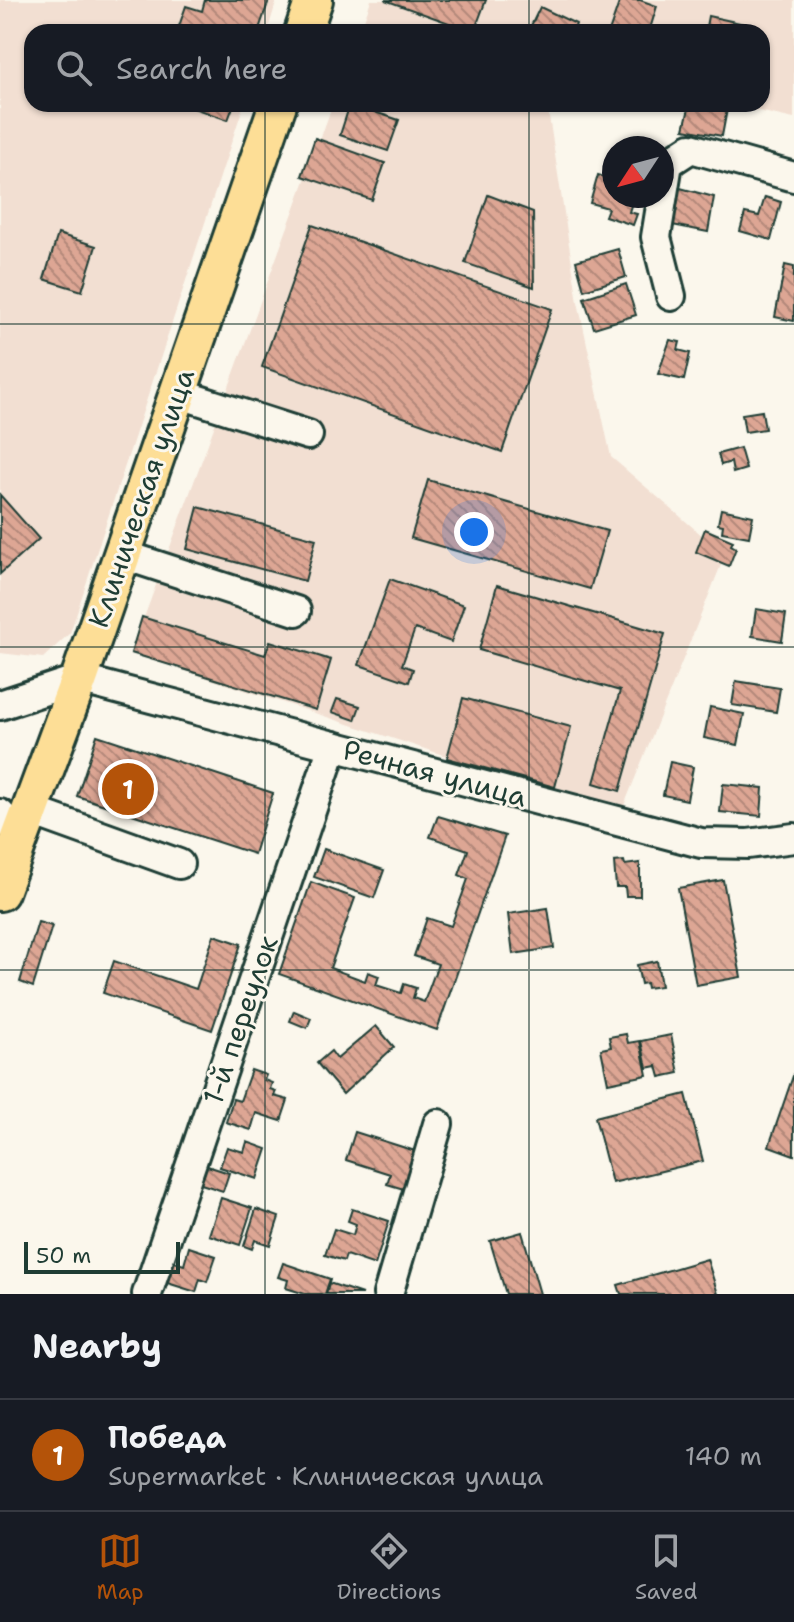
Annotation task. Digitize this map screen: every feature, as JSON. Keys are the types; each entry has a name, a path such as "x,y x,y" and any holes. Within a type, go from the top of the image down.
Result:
{"main road":[{"path":"306,24 314,0"},
{"name":"Клиническая улица","path":"0,892 16,819 79,679 275,112"}],"street":[{"path":"671,296 656,237 668,163 691,148 794,177"},
{"path":"177,393 308,435"},
{"path":"121,554 296,611"},
{"path":"0,705 79,679"},
{"name":"Речная улица","path":"79,679 701,843 748,844 794,838"},
{"name":"1-й переулок","path":"147,1294 333,746"},
{"path":"16,819 179,864"},
{"path":"388,1294 438,1124"}],"shaded area":[{"path":"0,0 277,0 270,24 24,24 24,112 241,112 70,633 43,658 0,653"},
{"path":"371,0 794,0 794,119 763,112 770,112 770,24 363,24"},
{"path":"330,112 548,112 578,302 611,457 725,555 621,813 131,653"}],"building":[{"path":"205,0 269,0 261,24 180,24 186,6 202,11"},
{"path":"385,0 486,0 477,24 452,24"},
{"path":"620,0 640,0 657,6 651,24 612,24"},
{"path":"540,7 576,24 532,24"},
{"path":"708,16 745,24 706,24"},
{"path":"205,112 231,112 228,120"},
{"path":"347,112 374,112 399,120 388,151 340,135"},
{"path":"688,112 726,112 722,136 684,129"},
{"path":"315,138 385,163 372,200 302,176"},
{"path":"598,175 602,176 602,206 590,203"},
{"path":"674,186 714,197 708,232 662,223 665,208 674,208"},
{"path":"488,195 533,212 534,287 465,263"},
{"path":"765,197 781,202 771,240 740,231 745,213 759,216"},
{"path":"608,208 630,208 629,212 637,214 633,225 605,216"},
{"path":"312,225 552,309 502,452 262,367"},
{"path":"58,234 96,246 82,291 44,279"},
{"path":"618,249 626,277 584,290 576,261"},
{"path":"785,265 794,267 794,321 775,317"},
{"path":"626,284 636,315 594,328 584,298"},
{"path":"670,340 680,342 678,350 690,353 684,380 658,374"},
{"path":"762,411 765,429 745,432 742,414"},
{"path":"740,448 746,469 733,473 731,462 721,465 718,454"},
{"path":"428,480 607,531 590,589 411,538"},
{"path":"0,495 39,539 0,574"},
{"path":"198,507 316,539 305,581 187,549"},
{"path":"721,509 753,516 749,537 722,532 723,525 718,524"},
{"path":"705,529 733,541 731,545 736,548 729,566 696,552"},
{"path":"390,579 464,605 451,642 415,629 402,665 413,669 409,682 359,665"},
{"path":"497,585 665,634 620,791 594,783 620,691 479,650"},
{"path":"756,609 786,614 782,641 752,636"},
{"path":"142,617 265,655 270,641 331,660 316,710 131,653"},
{"path":"736,681 780,688 776,712 732,705"},
{"path":"463,698 571,727 555,787 447,758"},
{"path":"337,699 360,706 355,720 332,712"},
{"path":"710,707 744,714 738,745 704,738"},
{"path":"97,735 273,793 254,854 77,796"},
{"path":"670,762 693,767 687,800 663,795"},
{"path":"723,784 763,788 761,816 720,812"},
{"path":"438,816 505,836 437,1030 279,974 311,882 355,898 330,968 365,981 368,972 379,976 376,985 401,993 404,984 416,988 413,998 424,1002 438,964 414,956 427,918 451,926 468,879 459,875 468,850 430,837"},
{"path":"324,849 384,870 374,898 314,877"},
{"path":"624,861 625,865 640,863 640,896 626,896 625,887 616,887 614,862"},
{"path":"723,880 741,977 696,985 678,888"},
{"path":"548,908 554,948 513,954 508,914"},
{"path":"38,922 52,926 33,987 20,982"},
{"path":"214,935 241,944 212,1030 103,993 114,961 196,989"},
{"path":"657,961 661,986 647,988 646,983 641,984 637,965"},
{"path":"294,1011 311,1018 307,1028 290,1021"},
{"path":"376,1026 394,1047 343,1094 317,1063 331,1051 337,1059"},
{"path":"626,1034 628,1043 640,1041 647,1075 608,1083 601,1049 611,1047 609,1037"},
{"path":"671,1035 679,1073 660,1077 657,1066 647,1068 641,1041"},
{"path":"251,1070 266,1075 264,1080 272,1083 270,1089 276,1091 274,1096 288,1100 281,1121 256,1113 251,1130 226,1122 233,1099 240,1101"},
{"path":"794,1073 794,1155 769,1146"},
{"path":"686,1094 703,1161 612,1183 595,1117"},
{"path":"355,1132 415,1151 407,1175 412,1176 407,1190 387,1184 390,1174 346,1160"},
{"path":"247,1142 267,1149 257,1179 220,1167 227,1147 244,1152"},
{"path":"201,1164 229,1173 223,1191 195,1182"},
{"path":"221,1198 252,1208 240,1245 209,1235"},
{"path":"256,1209 279,1217 270,1245 255,1240 252,1249 244,1246"},
{"path":"352,1209 389,1221 375,1265 346,1255 344,1261 325,1255 334,1229 353,1235 356,1224 348,1221"},
{"path":"522,1232 540,1294 506,1294 490,1241"},
{"path":"189,1247 216,1256 207,1282 200,1279 196,1292 158,1280 165,1259 184,1265"},
{"path":"707,1259 718,1294 621,1294 618,1285"},
{"path":"283,1263 330,1279 325,1294 305,1294 286,1288 288,1280 278,1277"},
{"path":"329,1283 362,1294 326,1294"}],"place":[{"name":"Победа","path":"128,789"}]}
